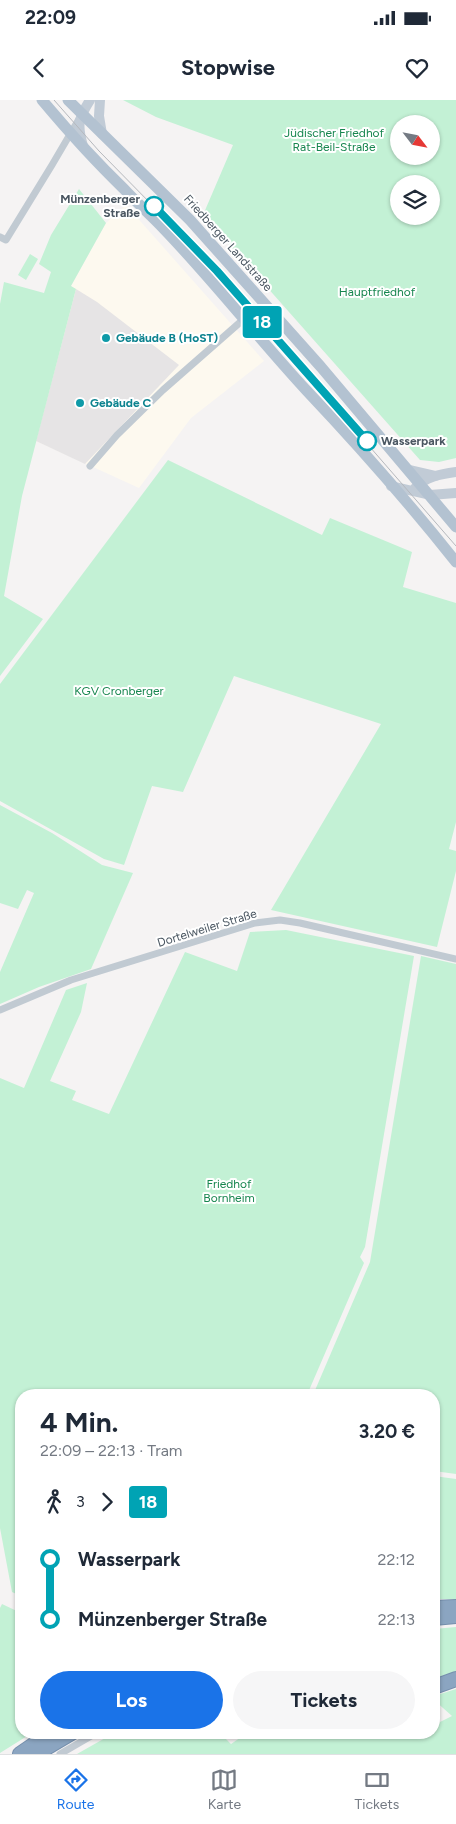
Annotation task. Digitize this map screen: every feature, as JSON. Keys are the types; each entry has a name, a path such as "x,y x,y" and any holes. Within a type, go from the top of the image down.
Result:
{"highway":[{"path":"440,1608 456,1607"},
{"path":"440,1617 456,1616"},
{"path":"440,1684 456,1679"},
{"path":"20,1754 42,1739"},
{"path":"36,1754 61,1739"}],"main road":[{"path":"42,100 245,318 307,390 338,422 456,562"},
{"name":"Friedberger Landstraße","path":"68,100 86,106 102,134 190,220 410,470 416,487 430,495 456,527"},
{"path":"100,100 99,116 102,134"},
{"path":"83,146 78,129 86,106"},
{"path":"410,470 437,476"},
{"path":"391,486 416,487 429,478 456,472"},
{"path":"410,506 416,487"},
{"path":"430,495 456,493"}],"street":[{"path":"3,238 71,133 86,106"},
{"path":"90,466 117,435 158,395 245,318"},
{"name":"Dortelweiler Straße","path":"0,1010 71,980 255,924 280,920 456,959"},
{"path":"60,1754 86,1739"}],"shaded area":[{"path":"126,205 264,361 191,418 139,488 36,441 75,289 71,286 106,223"},
{"path":"76,289 97,302 179,365 85,464 36,441"}],"green space":[{"name":"Hauptfriedhof","path":"123,100 456,100 456,458 439,462 420,460 203,215 233,145 156,117"},
{"path":"79,189 106,223 71,286 76,289 22,496 4,596 43,619 0,676 0,304 4,282 44,293 51,272 39,264 51,235"},
{"path":"30,254 38,259 26,280 18,275"},
{"name":"KGV Cronberger","path":"168,460 322,535 330,518 412,552 403,587 456,603 456,822 449,849 456,851 456,871 437,947 271,910 381,724 234,676 183,792 152,786 124,865 104,859 0,801 0,684"},
{"path":"0,805 52,833 102,865 133,873 91,969 39,987 0,1004 0,972 34,893 27,890 18,909 0,903"},
{"name":"Friedhof Bornheim","path":"286,930 414,956 365,1247 360,1257 364,1263 310,1389 15,1389 15,1593 12,1592 0,1528 0,1078 24,1088 66,990 87,983 81,1012 50,1081 76,1091 72,1100 109,1114 185,952 237,971 250,932"},
{"path":"421,956 456,964 456,1474 440,1472 440,1389 316,1389 370,1262"},
{"path":"440,1477 456,1479 456,1599 440,1599"},
{"path":"2,1604 15,1610 15,1739 22,1739 0,1753 0,1608"},
{"path":"456,1627 456,1672 440,1676 440,1628"},
{"path":"456,1689 456,1754 77,1754 103,1739 226,1739 231,1744 238,1739 440,1739 440,1722 452,1716 440,1705 440,1694"}],"tram line":[{"path":"54,100 99,151 217,271 456,546"},
{"name":"18","path":"154,206 217,271 367,441"}],"place":[{"name":"Münzenberger Straße","path":"154,206"},
{"name":"Gebäude B (HoST)","path":"106,338"},
{"name":"Gebäude C","path":"80,403"},
{"name":"Wasserpark","path":"367,441"}],"park label":[{"name":"Jüdischer Friedhof Rat-Beil-Straße","path":"334,140"}]}
